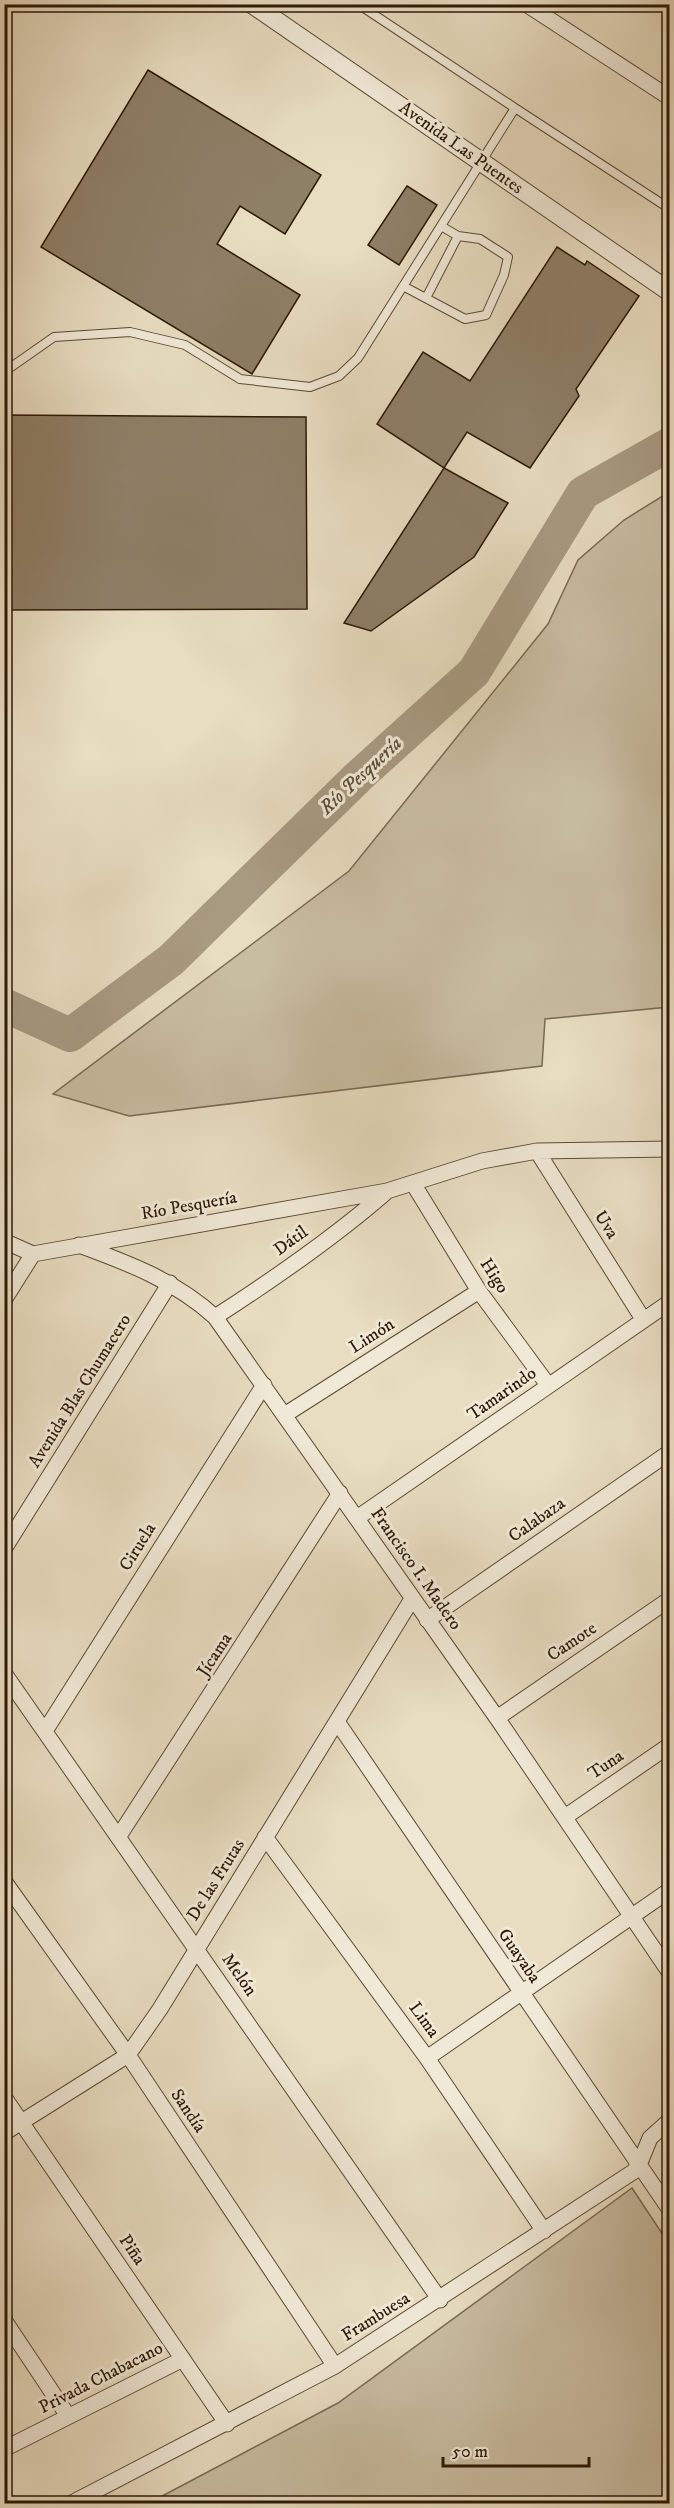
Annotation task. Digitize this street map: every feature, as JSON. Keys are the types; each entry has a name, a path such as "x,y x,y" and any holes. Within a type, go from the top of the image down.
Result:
{"street":[{"name":"Avenida Las Puentes","path":"252,4 669,292"},
{"path":"526,4 669,98"},
{"name":"Río Pesquería","path":"33,1254 387,1191 414,1185 482,1161 537,1151 669,1149"},
{"name":"Uva","path":"537,1151 643,1319"},
{"name":"Higo","path":"414,1185 479,1291 548,1385"},
{"name":"Dátil","path":"215,1317 272,1280 355,1219 387,1191"},
{"path":"4,1241 33,1254 4,1300"},
{"name":"Francisco I. Madero","path":"79,1245 170,1283 193,1297 215,1317 286,1414 412,1599 497,1718 669,1973"},
{"name":"Avenida Blas Chumacero","path":"4,1549 170,1283"},
{"name":"Limón","path":"286,1414 479,1291"},
{"name":"Tamarindo","path":"357,1518 669,1302"},
{"name":"Ciruela","path":"45,1731 264,1385"},
{"name":"Calabaza","path":"427,1620 669,1452"},
{"name":"Jícama","path":"119,1836 340,1494"},
{"name":"De las Frutas","path":"4,2133 128,2055 338,1722 412,1599"},
{"name":"Camote","path":"497,1718 669,1599"},
{"name":"Melón","path":"4,1673 440,2300"},
{"name":"Guayaba","path":"338,1722 669,2210"},
{"name":"Tuna","path":"565,1817 669,1745"},
{"name":"Lima","path":"265,1837 427,2058 544,2231"},
{"name":"Sandía","path":"4,1881 128,2055 335,2366"},
{"path":"427,2058 669,1890"},
{"name":"Piña","path":"4,2097 227,2424"},
{"path":"639,2165 650,2138 669,2121"},
{"name":"Frambuesa","path":"70,2504 335,2366 440,2300 639,2165"},
{"path":"4,2320 68,2416"},
{"name":"Privada Chabacano","path":"4,2449 183,2359"}],"lane":[{"path":"358,4 669,209"},
{"path":"4,372 54,337 130,332 185,345 240,379 310,387 339,376 358,358 515,108"},
{"path":"403,286 465,320 486,315 504,275 508,257 480,239 458,236 441,226"},
{"path":"426,298 458,236"}],"shaded area":[{"path":"669,492 669,1007 545,1019 542,1066 129,1116 53,1094 349,871 548,624 578,560 624,520"},
{"path":"632,2188 669,2244 669,2502 149,2503 338,2403"}],"building":[{"path":"148,70 321,175 285,234 240,206 217,244 300,295 252,374 41,247"},
{"path":"407,186 437,205 399,265 368,245"},
{"path":"557,247 585,265 587,261 639,296 576,389 579,396 530,468 467,432 444,468 377,424 423,352 470,381"},
{"path":"4,415 306,417 307,609 4,610"},
{"path":"444,468 508,503 474,557 371,631 344,623"}],"waterway":[{"name":"Río Pesquería","path":"4,1005 70,1035 171,960 358,777 474,672 583,493 670,444"}]}
